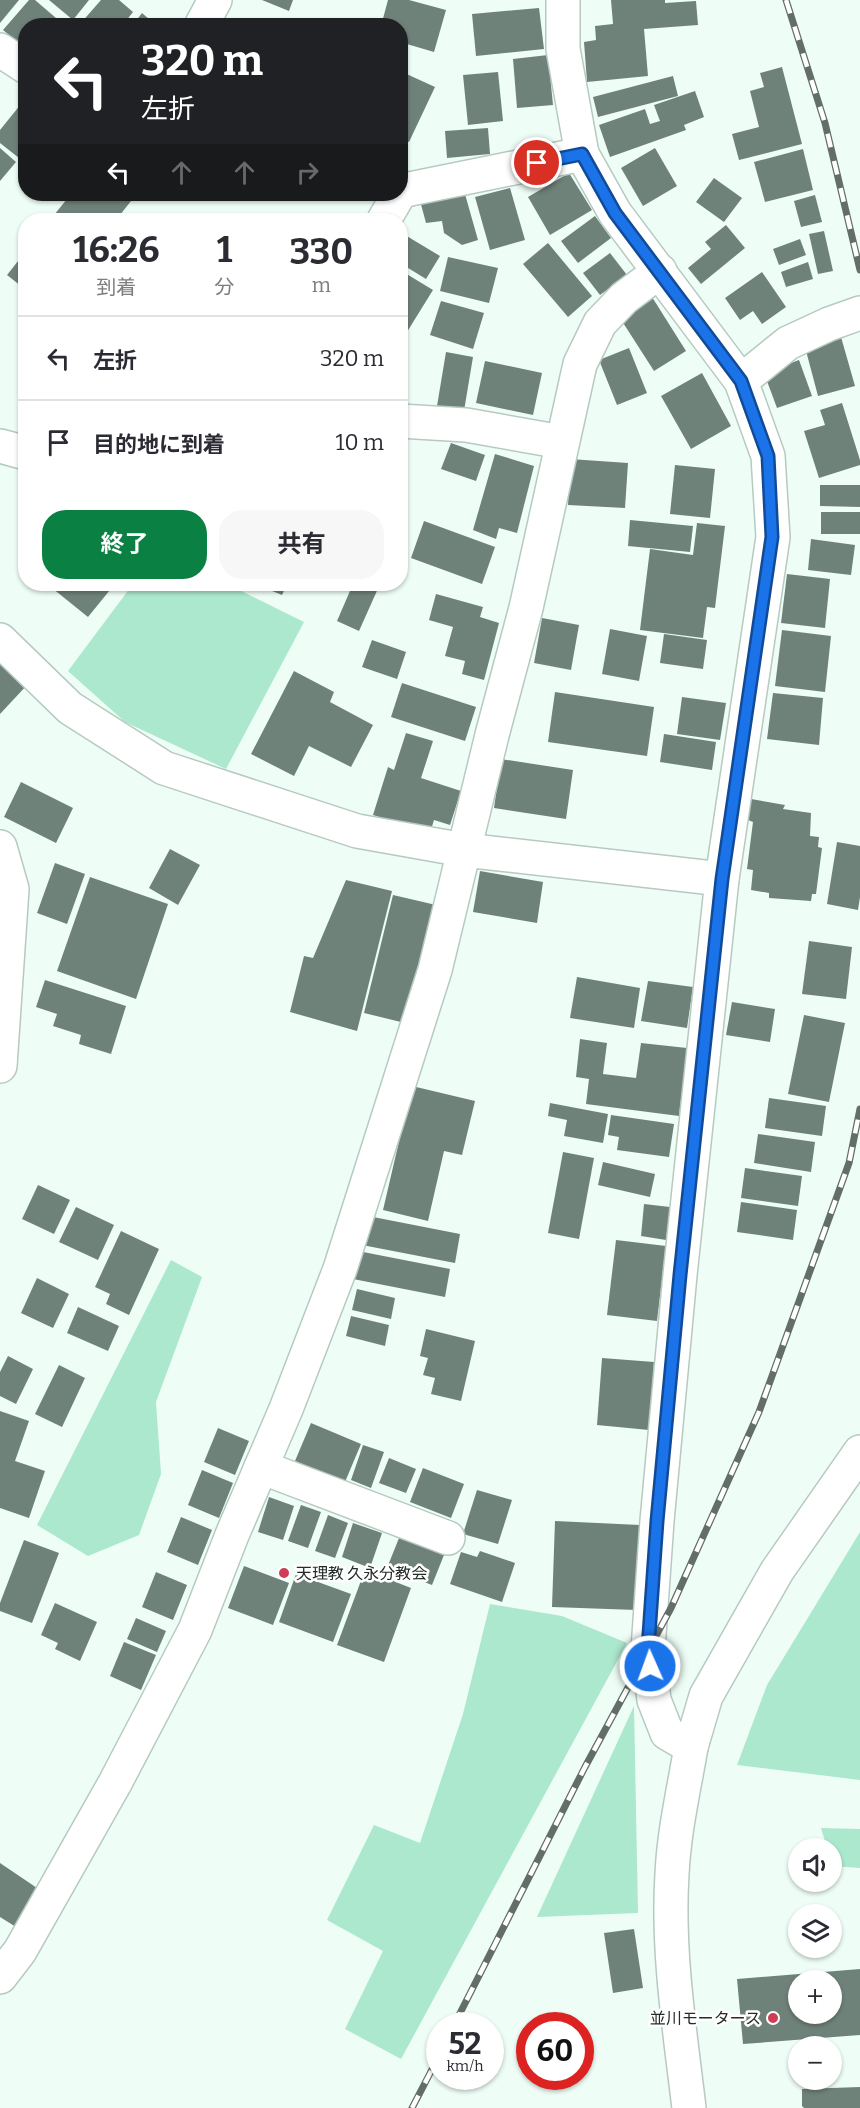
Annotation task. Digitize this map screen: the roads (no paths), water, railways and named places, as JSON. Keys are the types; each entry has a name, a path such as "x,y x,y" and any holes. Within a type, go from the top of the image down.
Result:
{"street":[{"path":"563,0 563,49 582,154 615,213 741,381 768,456 772,537 722,879 680,1275 657,1521 648,1649 654,1700 667,1733 690,1747"},
{"path":"0,50 18,62"},
{"path":"408,190 582,154"},
{"path":"0,1977 20,1951 116,1783 195,1630 232,1535 286,1409 340,1269 435,970 525,608 580,364 600,323 624,298 660,271"},
{"path":"741,381 788,343 860,313"},
{"path":"408,422 466,426 562,442"},
{"path":"0,446 18,451"},
{"path":"0,640 70,708 164,768 357,831 464,850 722,879"},
{"path":"0,847 12,889 0,1066"},
{"path":"689,2108 678,2017 672,1926 672,1874 690,1747 706,1696 777,1571 860,1452"},
{"path":"261,1467 448,1538"}],"railway":[{"path":"786,0 825,123 860,270"},
{"path":"461,2012 585,1767 671,1608 759,1412 849,1163 860,1109"},
{"path":"412,2108 426,2081"}],"place":[{"name":"天理教 久永分教会","path":"284,1573"},
{"name":"並川モータース","path":"773,2018"}]}
